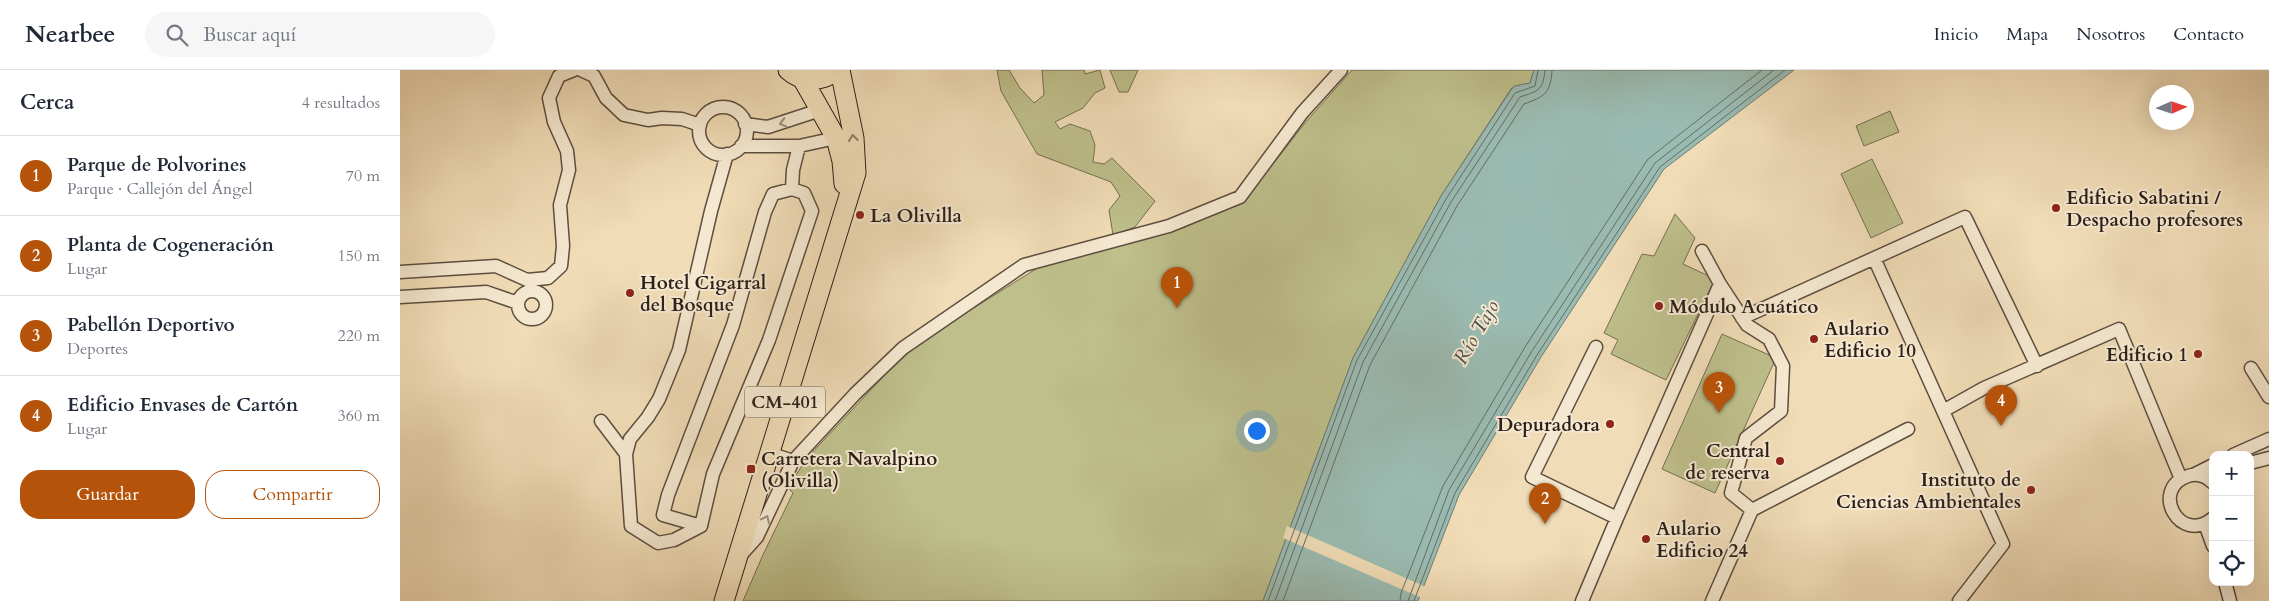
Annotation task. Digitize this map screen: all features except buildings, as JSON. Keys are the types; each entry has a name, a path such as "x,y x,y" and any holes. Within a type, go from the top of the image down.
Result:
{"main road":[{"name":"CM-401","path":"724,601 856,174 854,138 839,70 822,78 795,74"},
{"name":"CM-401","path":"795,74 820,110 836,138 842,161 846,203"}],"street":[{"path":"400,272 496,266 527,280 548,278 560,266 563,246 560,205 569,170 567,150 554,122 549,98 559,76 574,70"},
{"path":"581,70 594,76 606,98 624,115 648,120 662,118 682,119 700,125"},
{"path":"738,558 758,537 793,461 855,394 903,348 1024,265 1169,226 1240,197 1302,112 1340,70"},
{"path":"741,146 747,132 746,124 737,112 722,107 708,112 700,125 701,141 706,147 719,155 728,154 741,146 799,146 836,138"},
{"path":"746,124 768,127 820,110"},
{"path":"792,189 793,170 799,146"},
{"path":"701,526 674,540 658,543 631,526 626,454 630,439 648,417 659,399 679,350 711,211 728,154"},
{"path":"792,189 804,193 812,211 769,340 712,474 701,526 663,515 668,495 733,325 765,212 772,194 792,189"},
{"path":"1742,318 1964,217 2037,366"},
{"path":"1702,251 1742,318 1747,324 1769,339 1783,366 1781,411 1746,438 1731,492 1752,510"},
{"path":"1874,258 2003,544 1959,601"},
{"path":"1582,601 1616,518 1720,284"},
{"path":"400,297 486,292 518,303"},
{"path":"1943,411 1984,388 2119,329 2187,477"},
{"path":"1596,347 1532,477 1616,518"},
{"path":"2251,368 2269,397"},
{"path":"601,421 626,454"},
{"path":"1712,601 1752,510 1908,429"},
{"path":"2242,451 2269,439"},
{"path":"770,453 793,461"},
{"path":"2254,462 2269,458"},
{"path":"2209,467 2187,477 2170,493 2169,502 2172,512 2184,523 2192,526 2209,521"},
{"path":"2187,477 2203,476 2209,480"},
{"path":"2225,586 2230,601"}],"green space":[{"path":"997,70 1009,70 1020,88 1034,103 1044,95 1042,70 1084,70 1085,74 1100,70 1105,88 1095,93 1083,108 1055,122 1060,129 1070,124 1090,131 1095,145 1093,162 1104,164 1112,158 1155,201 1135,227 1113,235 1109,210 1120,196 1111,182 1037,154 1001,91"},
{"path":"1110,70 1138,70 1128,92 1119,92"},
{"path":"1352,70 1534,70 1530,83 1515,86 1511,89 1441,196 1353,358 1263,601 743,601 793,493 790,490 794,478 807,458 910,348 1039,267 1183,228 1245,200 1305,123"},
{"path":"1890,111 1899,132 1864,146 1856,126"},
{"path":"1872,159 1903,223 1871,238 1841,174"},
{"name":"Módulo Acuático","path":"1675,214 1695,238 1683,264 1715,279 1666,380 1611,354 1618,340 1604,333 1642,254 1654,256"},
{"path":"1722,334 1776,358 1715,493 1662,469"}],"water":[{"name":"Río Tajo","path":"1534,70 1794,70 1664,169 1541,357 1459,495 1418,601 1263,601 1353,358 1441,196 1511,90 1515,86 1530,83"}],"pier":[{"path":"1287,526 1426,587 1422,598 1283,538"}],"place":[{"name":"Edificio Sabatini / Despacho profesores","path":"2056,208"},
{"name":"La Olivilla","path":"860,215"},
{"name":"Hotel Cigarral del Bosque","path":"630,293"},
{"name":"Módulo Acuático","path":"1659,306"},
{"name":"Parque de Polvorines","path":"1177,308"},
{"name":"Aulario Edificio 10","path":"1814,339"},
{"name":"Edificio 1","path":"2198,354"},
{"name":"Pabellón Deportivo","path":"1719,413"},
{"name":"Depuradora","path":"1610,424"},
{"name":"Edificio Envases de Cartón","path":"2001,426"},
{"name":"Central de reserva","path":"1780,461"},
{"name":"Carretera Navalpino (Olivilla)","path":"751,469"},
{"name":"Instituto de Ciencias Ambientales","path":"2031,490"},
{"name":"Planta de Cogeneración","path":"1545,524"},
{"name":"Aulario Edificio 24","path":"1646,539"}]}
